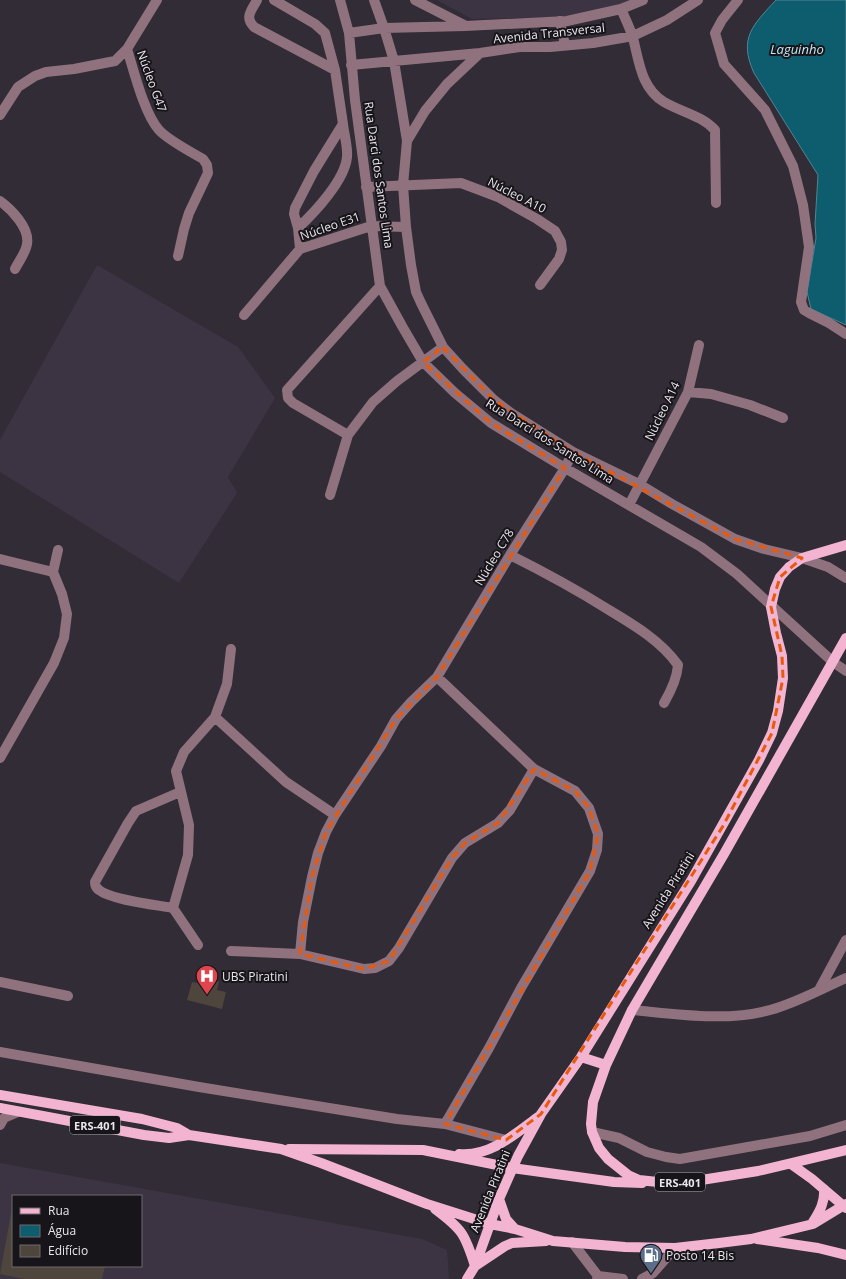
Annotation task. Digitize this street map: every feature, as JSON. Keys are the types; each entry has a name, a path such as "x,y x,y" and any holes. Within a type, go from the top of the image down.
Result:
{"main road":[{"name":"Avenida Piratini","path":"475,1266 499,1199 512,1168 541,1114 581,1057 691,881 756,766 772,733 778,711 783,678 782,656 771,607 775,589 780,577 789,567 802,558 846,545"},
{"path":"667,1183 639,1180 628,1175 608,1159 599,1148 592,1132 591,1124 593,1102 606,1065 632,1010 724,854 846,638"},
{"path":"581,1057 606,1065"},
{"path":"0,1095 142,1119 177,1128 189,1135"},
{"name":"ERS-401","path":"0,1108 144,1135 169,1138 189,1135 281,1149 423,1150 512,1168 614,1182 667,1183 695,1181 791,1164 846,1150"},
{"path":"423,1150 465,1154 492,1149 541,1114"},
{"name":"ERS-401","path":"281,1149 427,1204 490,1224 515,1229 553,1240 572,1242 625,1247 675,1248 751,1239 813,1224 845,1206"},
{"path":"791,1164 845,1206"},
{"path":"813,1224 822,1208 824,1189"},
{"path":"499,1199 506,1219 515,1229"},
{"path":"427,1204 456,1226 464,1236 468,1243 475,1266"},
{"path":"751,1239 818,1248 846,1255"},
{"path":"467,1279 475,1266 505,1246 512,1243 553,1240"}],"street":[{"name":"Núcleo G47","path":"0,115 18,87 35,76 46,72 74,69 115,61 127,49 157,0"},
{"path":"257,0 248,16 249,23 335,70"},
{"path":"274,0 315,24 326,33 335,70 348,157 345,168 339,180 317,210 298,228"},
{"name":"Rua Darci dos Santos Lima","path":"340,0 349,33 351,65 380,286 423,362 455,393 491,422 565,468 701,547 737,574 832,662 846,671"},
{"name":"Rua Darci dos Santos Lima","path":"374,0 394,61 407,140 403,185 406,227 416,292 443,347 462,369 494,400 511,413 573,452 639,484 735,539 764,549 802,558 828,567 846,578"},
{"path":"415,0 466,26"},
{"name":"Avenida Transversal","path":"349,33 384,28 466,26 560,21 621,9 643,0"},
{"name":"Avenida Transversal","path":"351,65 480,53 520,47 565,45 633,36 667,20 698,0"},
{"path":"738,0 722,20 715,33 724,64 765,110 793,166 803,205 809,248 801,302 804,310 846,334"},
{"path":"621,9 633,36 638,60 645,81 654,94 664,102 708,123 715,130 716,203"},
{"path":"560,21 565,45"},
{"name":"Núcleo G47","path":"127,49 140,91 156,127 163,134 203,159 207,165 208,173 189,213 178,256"},
{"path":"407,140 425,111 447,84 480,53"},
{"path":"300,249 298,228 294,214 297,202 343,124"},
{"name":"Núcleo A10","path":"403,185 461,183 498,197 555,231 561,242 562,250 559,259 540,285"},
{"path":"366,187 403,185"},
{"path":"0,201 11,209 28,238 26,247 15,269"},
{"name":"Núcleo E31","path":"244,315 300,249 371,226 406,227"},
{"path":"348,434 294,403 288,398 287,390 380,286"},
{"name":"Núcleo A14","path":"629,505 688,392 699,345"},
{"path":"330,495 348,434 373,402 397,381 443,347"},
{"path":"688,392 711,394 750,405 783,418"},
{"name":"Núcleo C78","path":"300,954 303,922 318,853 326,832 335,815 377,752 396,719 437,677 510,554 565,468 573,452"},
{"path":"0,758 54,663 64,638 67,614 62,594 53,572 58,550"},
{"path":"510,554 572,588 634,625 670,653 678,665 678,673 673,687 664,703"},
{"path":"0,559 53,572"},
{"path":"173,908 188,855 189,825 176,771 184,752 215,717 226,684 231,649"},
{"path":"437,677 534,769 575,791 589,808 598,834 597,850 590,871 521,988 489,1048 445,1124"},
{"path":"215,717 286,782 335,815"},
{"path":"231,951 300,954 364,969 375,968 389,961 399,948 452,858 465,843 498,823 510,810 534,769"},
{"path":"180,792 136,812 128,823 95,882 96,887 100,891 117,897 173,908 198,945"},
{"path":"818,990 846,940"},
{"path":"632,1010 724,1017 768,1011 786,1005 846,978"},
{"path":"0,982 68,996"},
{"path":"0,1052 397,1119 445,1124 506,1140"},
{"path":"0,1124 4,1118 18,1112"},
{"path":"592,1132 619,1138 654,1154 680,1159 810,1136 846,1125"},
{"path":"572,1242 598,1278 623,1279"},
{"path":"642,1279 653,1272 675,1248"}],"highlighted area":[{"path":"443,347 494,400 573,452 735,539 802,558 780,577 771,607 782,656 783,678 772,733 723,826 541,1114 506,1140 445,1124 590,871 598,834 589,808 575,791 534,769 498,823 465,843 452,858 389,961 364,969 300,954 312,877 326,832 396,719 437,677 565,468 491,423 423,362"}],"shaded area":[{"path":"437,0 629,0 617,6 561,17 472,19"},
{"path":"97,265 238,347 275,398 228,477 237,493 179,583 0,472 0,440"},
{"path":"0,1163 422,1239 447,1250 449,1279 0,1279"}],"water":[{"name":"Laguinho","path":"776,0 846,0 846,325 811,309 807,292 816,238 815,224 818,175 754,73 749,61 747,50 750,33 761,17"}],"building":[{"name":"UBS Piratini","path":"199,977 219,982 217,990 226,992 222,1009 187,1000 192,982 198,983"},
{"path":"12,1208 12,1267 105,1267 102,1279 24,1279 0,1274"}],"place":[{"name":"UBS Piratini","path":"207,996"},
{"name":"Posto 14 Bis","path":"651,1274"}]}
